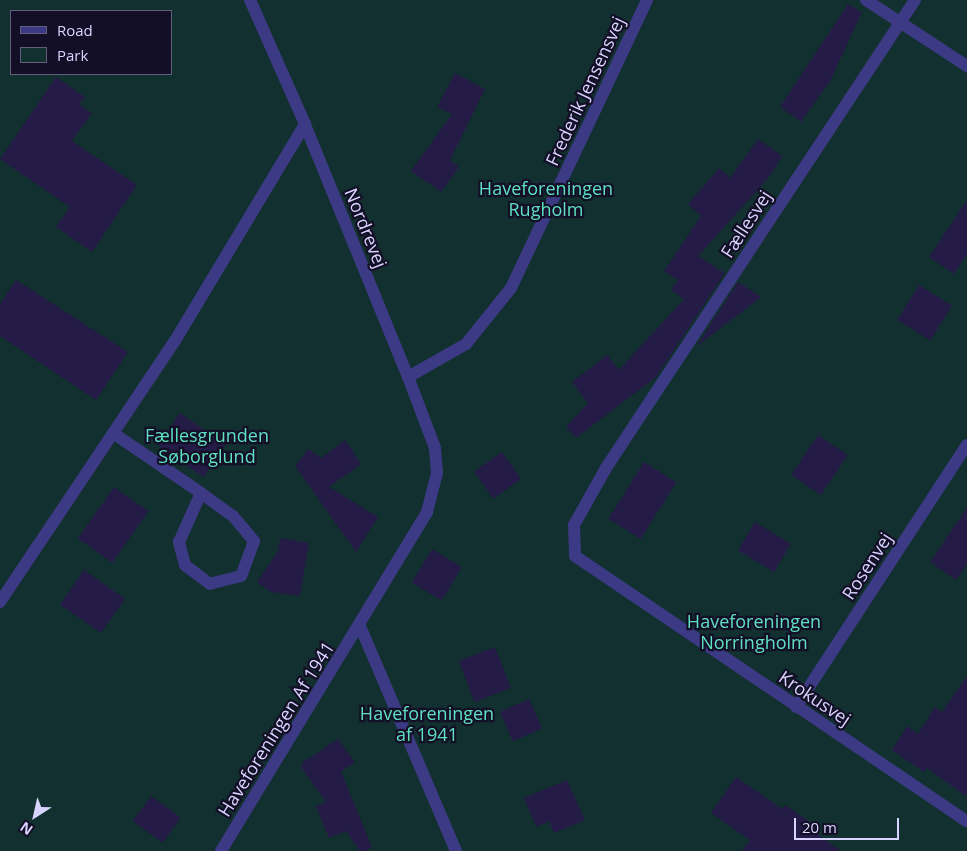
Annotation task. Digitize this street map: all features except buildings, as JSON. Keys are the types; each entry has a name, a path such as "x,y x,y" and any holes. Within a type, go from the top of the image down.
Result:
{"street":[{"name":"Nordrevej","path":"250,0 305,124 408,377 435,448 437,473"},
{"name":"Frederik Jensensvej","path":"408,377 466,344 512,288 647,0"},
{"path":"866,0 967,66"},
{"name":"Fællesvej","path":"606,468 915,0"},
{"path":"0,602 176,339 305,124"},
{"path":"113,433 201,493 233,516 254,542 241,576 210,584 185,565 180,542 201,493"},
{"name":"Rosenvej","path":"796,707 967,445"},
{"name":"Krokusvej","path":"606,468 574,525 575,556 967,821"},
{"name":"Haveforeningen Af 1941","path":"221,851 360,626 427,512 437,473"},
{"path":"360,626 456,851"}],"green space":[{"path":"0,0 967,0 967,851 0,851"}],"park label":[{"name":"Haveforeningen Rugholm","path":"546,199"},
{"name":"Fællesgrunden Søborglund","path":"207,446"},
{"name":"Haveforeningen Norringholm","path":"754,632"},
{"name":"Haveforeningen af 1941","path":"427,724"}]}
